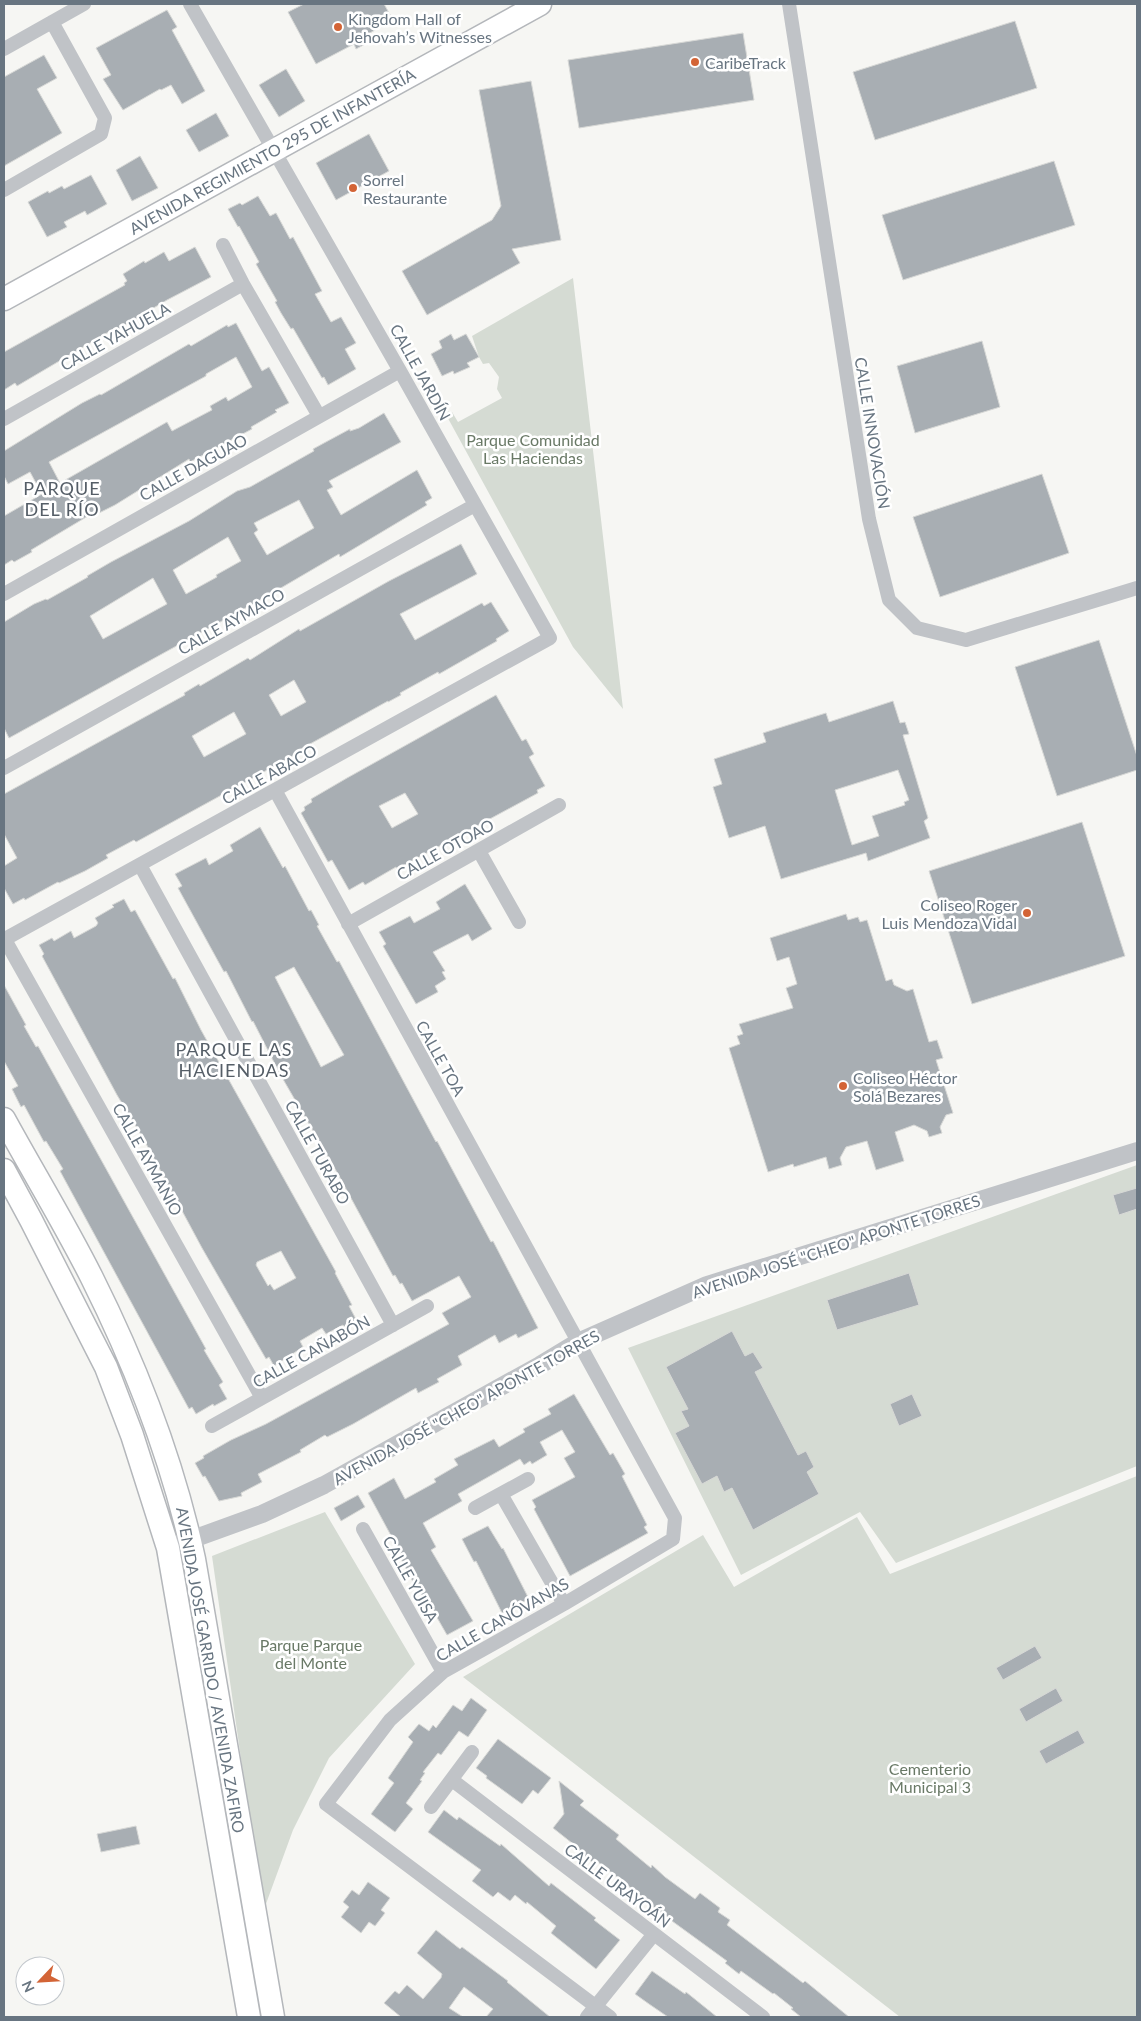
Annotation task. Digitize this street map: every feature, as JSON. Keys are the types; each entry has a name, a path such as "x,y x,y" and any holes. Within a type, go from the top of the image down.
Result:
{"main road":[{"name":"AVENIDA REGIMIENTO 295 DE INFANTERÍA","path":"4,299 540,4"},
{"name":"AVENIDA JOSÉ GARRIDO / AVENIDA ZAFIRO","path":"4,1120 92,1278 136,1374 162,1440 190,1540 273,2017"},
{"name":"AVENIDA JOSÉ GARRIDO / AVENIDA ZAFIRO","path":"4,1170 106,1367 132,1434 168,1548 249,2017"}],"street":[{"path":"4,48 84,4"},
{"name":"CALLE JARDÍN","path":"190,4 275,150 550,638"},
{"name":"CALLE INNOVACIÓN","path":"789,4 869,519 889,600 917,628 966,640 1137,588"},
{"path":"4,190 101,134 105,118 52,22"},
{"path":"223,245 243,284 320,416"},
{"name":"CALLE YAHUELA","path":"4,418 243,284"},
{"name":"CALLE DAGUAO","path":"4,594 400,371"},
{"name":"CALLE AYMACO","path":"4,768 475,505"},
{"name":"CALLE ABACO","path":"4,938 140,865 550,638"},
{"name":"CALLE TOA","path":"275,790 578,1342"},
{"name":"CALLE OTOAO","path":"348,924 559,805"},
{"path":"480,851 519,922"},
{"name":"CALLE TURABO","path":"140,865 393,1325"},
{"name":"CALLE AYMANIO","path":"4,938 262,1398"},
{"name":"AVENIDA JOSÉ \"CHEO\" APONTE TORRES","path":"168,1548 262,1514 324,1485 578,1342 707,1285 1137,1151"},
{"name":"CALLE CAÑABÓN","path":"212,1426 427,1306"},
{"name":"CALLE CANÓVANAS","path":"578,1342 675,1518 673,1539 564,1604 443,1672 390,1720 326,1804 591,2012"},
{"path":"476,1508 528,1479"},
{"path":"501,1494 564,1604"},
{"name":"CALLE YUISA","path":"363,1528 443,1672"},
{"path":"431,1807 472,1752"},
{"name":"CALLE URAYOÁN","path":"452,1780 764,2017"},
{"path":"610,2017 591,2012 654,1934"}],"green space":[{"name":"Parque Comunidad Las Haciendas","path":"573,278 623,709 573,647 444,411 452,412 458,422 502,398 497,389 499,377 489,363 483,364 472,336"},
{"path":"1137,1165 1137,1466 896,1563 860,1512 741,1575 628,1348"},
{"name":"Cementerio Municipal 3","path":"1137,1476 1137,2017 900,2017 463,1677 703,1535 734,1587 857,1517 890,1574"},
{"name":"Parque Parque del Monte","path":"325,1512 415,1664 329,1758 293,1830 263,1912 212,1556"}],"building":[{"name":"Kingdom Hall of Jehovah’s Witnesses","path":"304,4 384,4 393,20 368,34 369,42 356,49 354,44 316,64 288,12"},
{"path":"167,10 177,27 172,30 205,91 182,104 171,85 160,89 123,110 103,79 111,75 96,48"},
{"path":"1015,21 1037,88 875,140 853,72"},
{"path":"743,33 754,100 579,128 568,60"},
{"path":"44,55 57,78 37,89 62,133 4,166 4,77"},
{"path":"286,69 305,101 279,117 259,85"},
{"path":"531,81 561,240 512,249 520,263 427,315 402,271 492,220 501,206 479,90"},
{"path":"216,113 229,136 199,152 186,130"},
{"path":"369,134 389,171 336,200 316,163"},
{"path":"140,156 158,188 132,201 116,170"},
{"path":"1054,161 1075,225 903,280 882,215"},
{"path":"91,175 107,204 87,215 85,211 64,222 67,227 47,237 28,202 48,191 49,193 62,186 64,189"},
{"path":"258,196 270,216 276,213 290,239 293,237 322,291 315,294 331,322 341,317 356,343 345,349 356,369 328,385 293,328 291,329 281,313 275,302 277,301 256,264 259,262 228,209 240,203 242,205"},
{"path":"195,247 211,277 118,329 117,327 17,386 15,383 4,390 4,352 125,285 124,283 127,281 123,274 144,261 145,263 164,252 169,261"},
{"path":"236,323 262,371 269,367 289,403 275,410 277,412 251,427 252,429 190,462 189,459 115,505 89,518 88,516 31,550 32,552 4,565 4,516 42,494 30,472 8,484 4,476 4,451 82,403 101,395 189,344 191,346 227,325 228,327","holes":["236,357 252,387 228,401 226,397 210,406 212,410 172,431 167,422 60,483 49,462 206,376 206,374"]},
{"path":"451,334 454,340 466,334 479,357 467,363 470,367 454,374 453,371 442,376 431,354 442,348 439,341"},
{"path":"982,341 1000,407 915,433 897,366"},
{"path":"384,413 401,442 329,481 333,487 327,490 341,515 417,470 432,498 425,502 427,505 340,557 339,554 262,599 9,738 4,728 4,622 189,521 237,491 250,487 314,451 313,449 350,429 350,431 359,428","holes":["299,500 314,528 267,555 254,533 258,530 254,523","228,537 241,561 186,594 173,570","153,578 167,604 103,639 90,616"]},
{"path":"1042,474 1069,553 940,597 913,517"},
{"path":"461,544 477,574 400,614 415,640 482,603 484,606 491,602 509,631 496,639 497,641 439,674 438,672 400,693 401,695 299,750 300,752 136,842 134,840 106,855 108,858 85,871 13,904 4,888 4,866 17,858 4,834 4,794 185,695 184,693 199,684 200,686 248,658 250,660 299,629 300,631 389,581","holes":["294,680 306,702 281,716 269,695","234,712 246,734 204,757 192,736"]},
{"path":"1099,640 1137,756 1137,770 1057,796 1015,667"},
{"path":"496,695 522,741 526,739 534,754 529,757 545,786 537,790 538,793 397,869 396,867 365,885 363,882 349,890 332,860 328,862 301,813 305,810 304,807 312,802 311,799","holes":["405,793 418,814 392,828 379,806"]},
{"path":"893,701 900,723 905,722 909,734 903,735 928,818 924,821 930,838 868,861 866,853 781,879 765,826 729,838 713,787 722,784 714,759 766,742 763,733 826,713 829,722","holes":["898,770 909,800 904,802 905,805 872,816 879,836 852,845 835,790"]},
{"name":"Coliseo Roger Luis Mendoza Vidal","path":"1082,822 1125,956 972,1004 929,871"},
{"path":"260,827 283,868 285,866 309,911 311,910 319,925 317,926 337,962 339,961 491,1242 493,1241 538,1328 518,1338 516,1334 499,1343 495,1335 458,1356 462,1365 437,1379 439,1382 418,1393 416,1388 353,1424 327,1437 325,1435 300,1450 301,1452 258,1474 262,1482 241,1493 242,1496 219,1501 205,1476 203,1477 195,1463 204,1458 203,1456 231,1440 266,1424 449,1324 442,1313 471,1297 459,1276 412,1301 402,1283 400,1284 395,1275 393,1276 338,1174 280,1074 226,971 224,972 178,888 182,886 175,874 206,858 209,865 233,851 230,845","holes":["294,967 344,1055 321,1067 275,977"]},
{"path":"465,884 492,929 472,941 468,934 433,952 445,971 442,972 446,979 435,986 438,992 416,1004 383,946 386,944 379,932 410,916 414,923 440,909 436,902"},
{"path":"124,899 131,912 135,910 173,979 175,978 201,1030 336,1272 352,1305 349,1306 357,1321 345,1328 343,1325 326,1334 322,1328 300,1341 303,1347 274,1366 269,1357 266,1359 202,1248 42,956 44,954 39,945 52,938 54,941 71,931 74,938 96,926 98,923 95,918 114,907 112,905","holes":["281,1251 296,1278 274,1290 270,1284 268,1286 256,1265 257,1262"]},
{"name":"Coliseo Héctor Solá Bezares","path":"846,914 848,920 858,917 860,922 867,920 886,981 892,979 894,985 907,991 913,989 929,1042 937,1040 943,1058 936,1060 953,1113 946,1115 940,1127 942,1133 929,1137 927,1131 914,1125 895,1132 904,1161 876,1170 867,1141 846,1147 840,1158 842,1165 829,1169 826,1157 794,1167 793,1164 768,1172 729,1048 740,1044 737,1036 743,1034 739,1024 793,1008 786,988 797,984 789,957 777,961 770,938"},
{"path":"4,985 26,1025 24,1026 36,1047 38,1046 223,1382 219,1385 227,1399 214,1406 213,1404 196,1414 192,1407 189,1409 60,1171 63,1169 46,1141 44,1142 24,1105 21,1107 12,1089 18,1086 4,1061"},
{"path":"1137,1188 1137,1209 1119,1215 1113,1195"},
{"path":"909,1273 919,1305 837,1330 827,1300"},
{"path":"732,1331 745,1356 753,1352 763,1368 755,1372 798,1455 806,1451 814,1467 807,1472 819,1494 753,1530 732,1488 724,1492 717,1476 702,1484 675,1433 689,1426 681,1411 688,1409 666,1367"},
{"path":"574,1394 610,1455 613,1453 625,1474 622,1476 647,1525 644,1527 648,1533 570,1576 534,1509 536,1507 532,1500 575,1477 564,1458 575,1452 562,1430 540,1442 547,1455 532,1464 530,1461 524,1465 520,1459 458,1494 462,1501 423,1523 436,1547 431,1550 473,1621 447,1635 427,1600 425,1600 412,1580 400,1557 402,1556 368,1493 394,1478 405,1499 436,1482 434,1479 458,1465 454,1459 494,1439 499,1447 525,1432 523,1429 551,1414 548,1409"},
{"path":"912,1394 922,1416 899,1426 890,1404"},
{"path":"358,1495 365,1507 341,1521 334,1508"},
{"path":"488,1526 503,1548 529,1599 502,1613 476,1561 474,1562 462,1539"},
{"path":"1035,1646 1042,1658 1003,1680 996,1668"},
{"path":"1056,1688 1063,1701 1026,1722 1019,1709"},
{"path":"471,1698 487,1710 468,1737 459,1731 441,1755 438,1753 423,1772 425,1773 420,1780 422,1781 406,1803 413,1809 395,1832 371,1814 394,1783 388,1778 413,1742 408,1737 419,1724 429,1731 433,1725 436,1728 453,1705 462,1711"},
{"path":"1078,1730 1085,1743 1046,1764 1039,1751"},
{"path":"498,1739 551,1778 538,1794 533,1790 522,1804 486,1778 487,1776 476,1768"},
{"path":"559,1781 584,1801 580,1805 619,1835 616,1839 651,1868 652,1865 695,1899 700,1893 720,1908 718,1912 730,1920 727,1925 803,1983 805,1981 849,2017 801,2017 774,1993 741,1971 739,1974 725,1963 727,1961 650,1905 598,1862 596,1865 575,1849 577,1847 553,1828 564,1814"},
{"path":"444,1810 457,1820 459,1817 500,1846 501,1844 549,1886 551,1883 596,1918 594,1920 620,1940 596,1969 551,1933 556,1926 527,1902 526,1904 515,1895 510,1901 498,1892 493,1897 472,1881 481,1870 428,1832"},
{"path":"136,1826 140,1844 101,1852 97,1834"},
{"path":"368,1882 390,1898 381,1910 385,1913 375,1926 369,1922 361,1933 341,1917 349,1907 343,1902 352,1890 359,1895"},
{"path":"436,1930 460,1949 462,1947 508,1981 550,2017 486,2017 493,2009 464,1987 449,2008 463,2017 401,2017 384,2003 395,1991 399,1994 407,1985 423,1999 441,1978 442,1974 417,1953"},
{"path":"652,1971 685,1994 686,1992 717,2017 668,2017 649,2004 635,1994"}],"place":[{"name":"Kingdom Hall of Jehovah’s Witnesses","path":"338,27"},
{"name":"CaribeTrack","path":"695,62"},
{"name":"Sorrel Restaurante","path":"353,188"},
{"name":"Coliseo Roger Luis Mendoza Vidal","path":"1027,913"},
{"name":"Coliseo Héctor Solá Bezares","path":"843,1086"}],"district":[{"name":"PARQUE DEL RÍO","path":"62,498"},
{"name":"PARQUE LAS HACIENDAS","path":"234,1059"}]}
